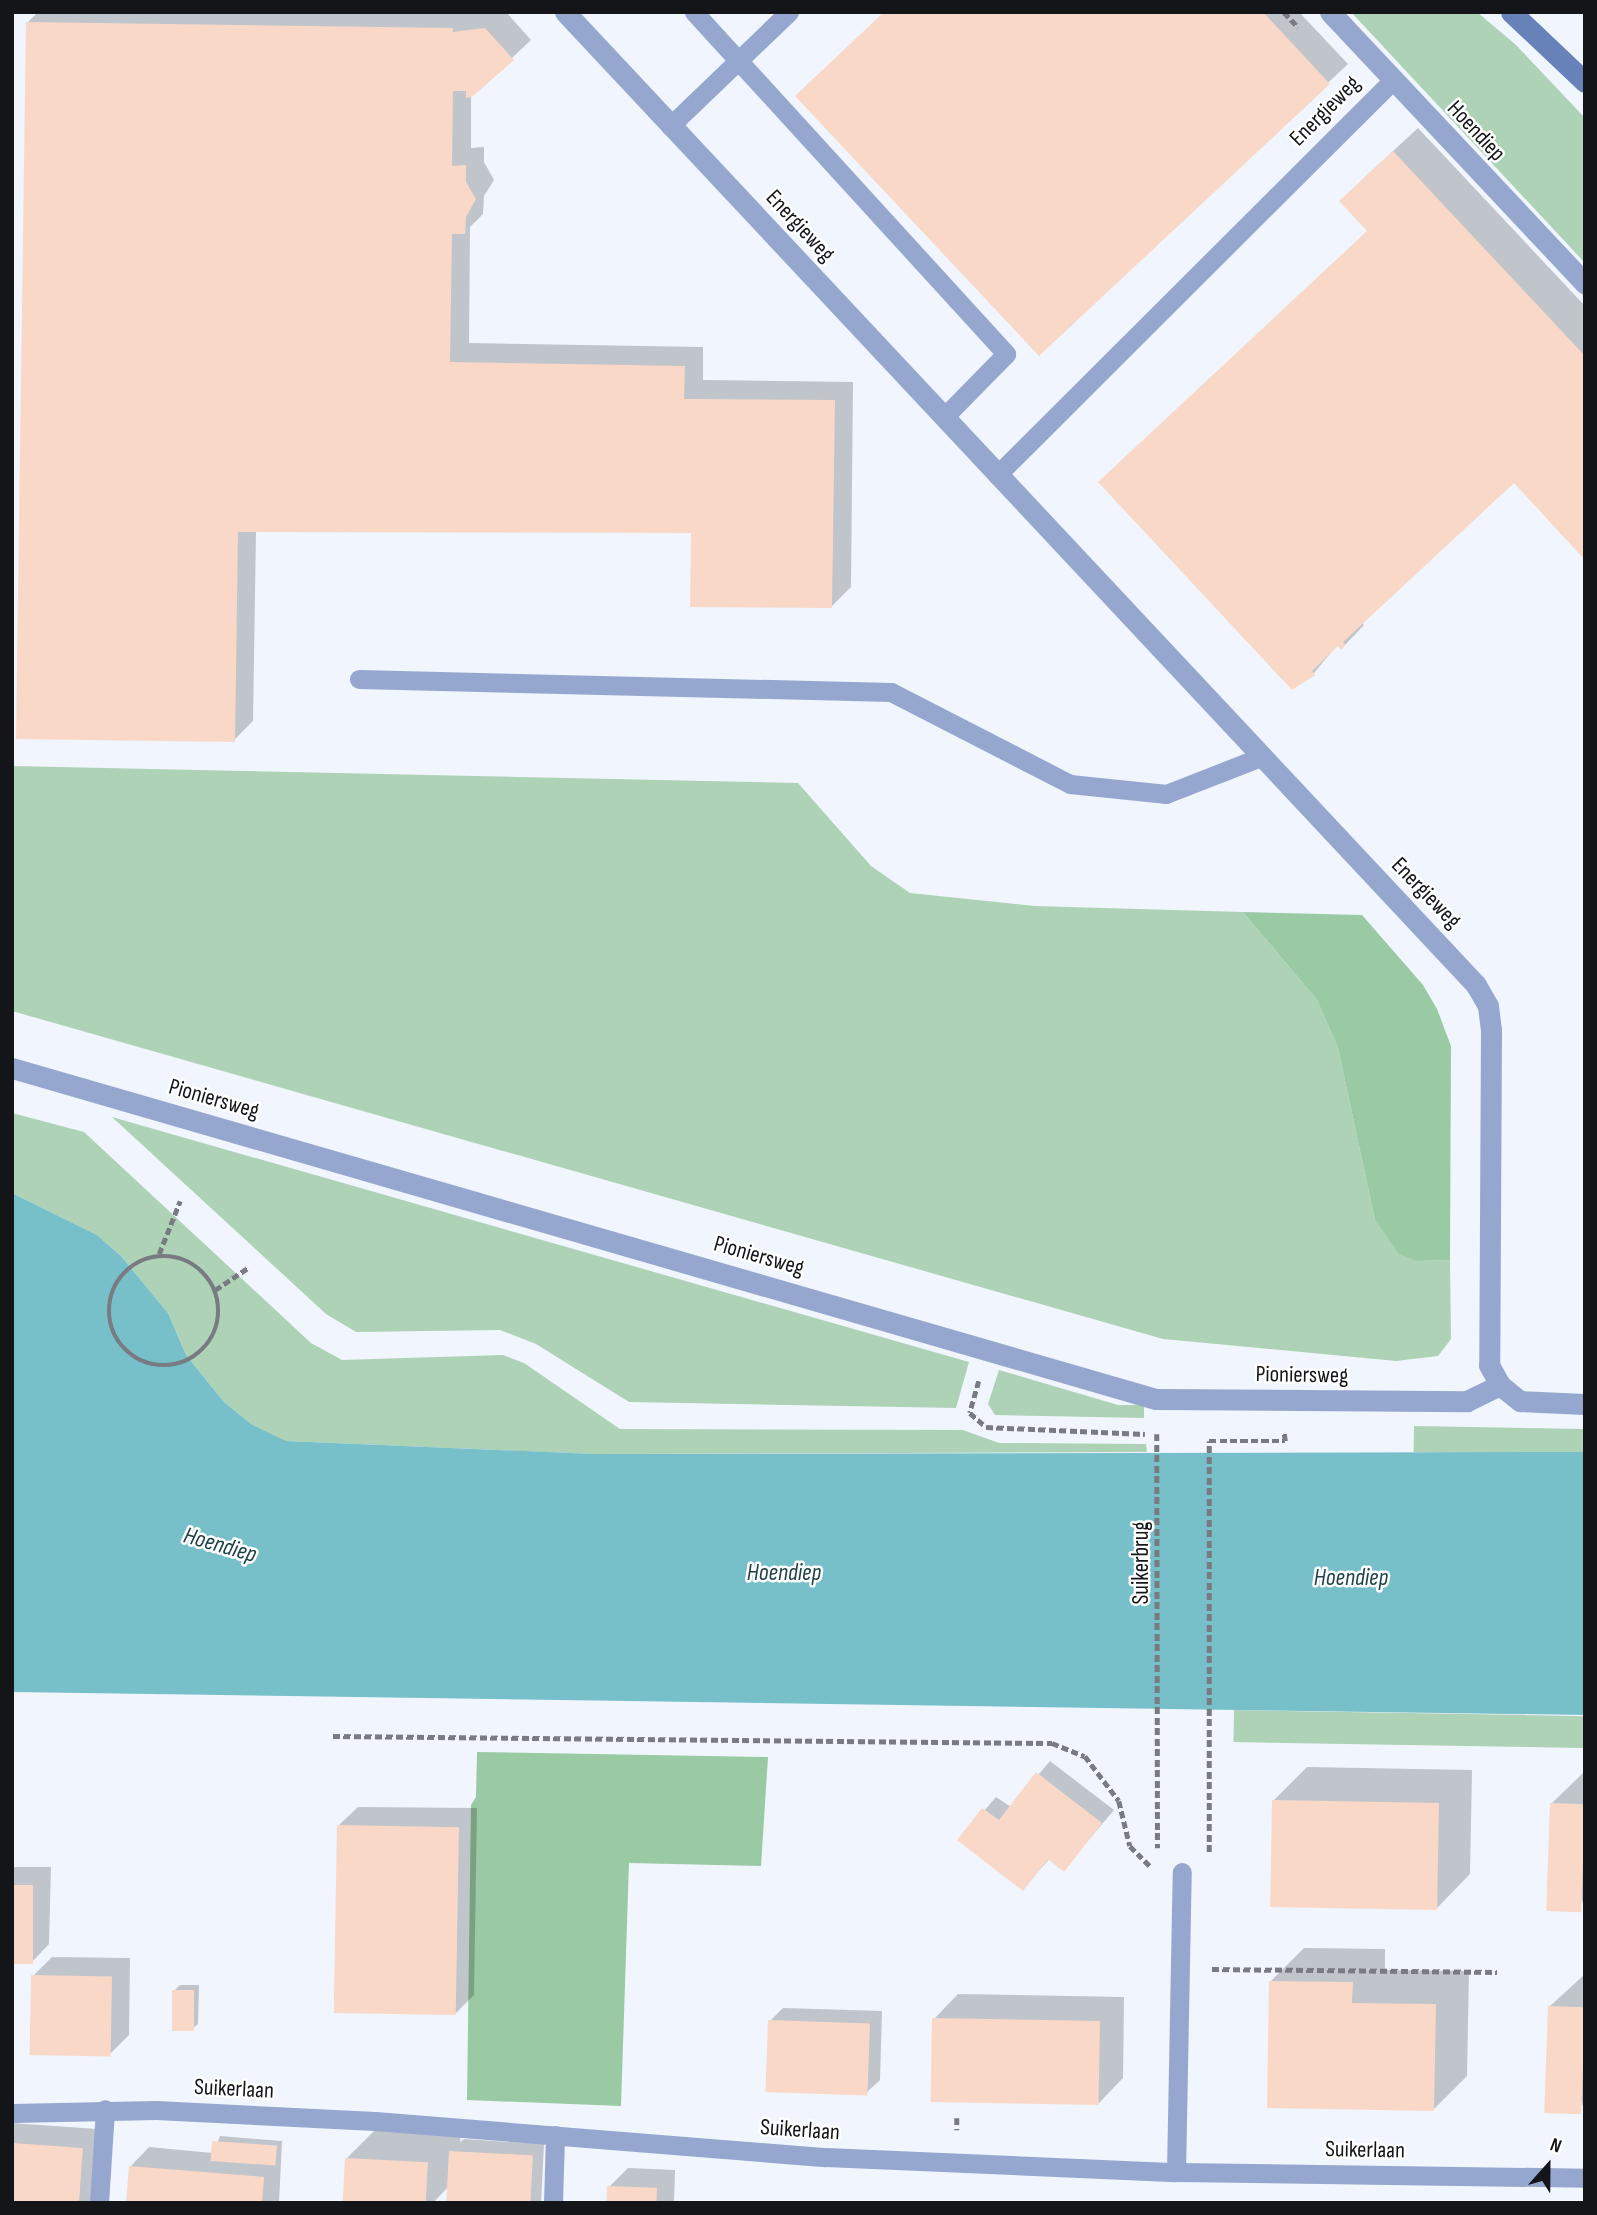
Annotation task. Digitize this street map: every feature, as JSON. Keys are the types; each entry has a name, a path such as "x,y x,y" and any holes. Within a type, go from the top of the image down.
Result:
{"main road":[{"path":"1511,12 1546,41 1585,82"},
{"path":"1527,12 1546,41"}],"street":[{"name":"Energieweg","path":"565,12 1261,757 1455,960 1488,1006 1486,1341 1489,1365 1500,1385"},
{"name":"Hoendiep","path":"1329,12 1585,284"},
{"name":"Pioniersweg","path":"12,1068 1156,1399 1467,1401 1500,1385"},
{"path":"1500,1385 1520,1401 1585,1404"}],"lane":[{"path":"694,12 1006,354 944,417"},
{"path":"670,126 789,12"},
{"name":"Energieweg","path":"997,475 1392,81"},
{"path":"359,679 891,692 1070,784 1166,794 1261,757"},
{"path":"1176,2172 1182,1871"},
{"path":"99,2203 105,2109"},
{"name":"Suikerlaan","path":"12,2113 105,2109 555,2135 826,2157 1176,2172 1585,2178"},
{"path":"553,2203 555,2135"}],"path":[{"path":"159,1254 193,1265 215,1290 216,1326 196,1356 161,1366 128,1353 109,1321 109,1303 126,1271 159,1254 180,1201"},
{"path":"215,1290 248,1268"},
{"name":"Suikerbrug","path":"990,1350 970,1413 981,1426 1159,1434 1158,1844"},
{"path":"1182,1871 1210,1871 1209,1441 1285,1441"},
{"path":"333,1736 1052,1743 1085,1756 1119,1801 1130,1846 1143,1863 1158,1870"},
{"path":"1180,1971 1260,1966 1496,1972"}],"green space":[{"path":"1351,12 1477,12 1516,45 1585,118 1585,263"},
{"path":"12,766 798,783 871,866 910,893 1034,906 1243,912 1317,1000 1338,1048 1375,1220 1417,1261 1450,1260 1451,1339 1438,1356 1396,1361 1163,1339 12,1011"},
{"path":"1243,912 1362,915 1423,985 1437,1009 1451,1046 1450,1260 1417,1261 1399,1254 1375,1220 1338,1048 1317,1000"},
{"path":"12,1113 84,1132 311,1343 342,1360 503,1355 524,1363 620,1429 963,1430 999,1443 1146,1444 1147,1452 594,1454 285,1441 251,1424 224,1402 186,1355 168,1313 121,1256 97,1235 12,1193"},
{"path":"112,1117 969,1362 956,1408 629,1402 536,1344 500,1330 356,1332 326,1314"},
{"path":"999,1370 1118,1405 1144,1405 1144,1418 995,1415 988,1404"},
{"path":"1414,1426 1585,1429 1585,1455 1414,1452"},
{"path":"1234,1710 1585,1716 1584,1748 1233,1742"},
{"path":"477,1752 768,1757 761,1866 629,1863 621,2106 467,2100 471,1805 476,1797"}],"water":[{"path":"12,1193 97,1235 121,1256 168,1313 186,1355 224,1402 251,1424 286,1441 594,1454 1585,1452 1585,1715 12,1692"}],"building":[{"path":"884,12 1263,12 1330,84 1039,356 795,96"},
{"path":"26,22 453,28 453,32 485,28 514,60 472,97 466,98 466,91 453,91 452,166 466,165 466,182 476,199 466,217 465,234 452,234 450,362 685,366 684,399 835,400 832,608 690,607 691,533 238,532 235,742 16,739"},
{"path":"1393,151 1585,356 1585,560 1514,483 1343,642 1346,645 1341,650 1338,646 1312,671 1315,675 1292,690 1098,482 1367,231 1339,201"},
{"path":"1036,1772 1102,1823 1064,1872 1048,1859 1023,1891 957,1840 982,1808 999,1820"},
{"path":"1272,1800 1439,1803 1437,1910 1270,1907"},
{"path":"1550,1803 1585,1804 1581,1912 1546,1911"},
{"path":"337,1825 459,1827 456,2015 334,2013"},
{"path":"12,1885 33,1885 33,1964 12,1964"},
{"path":"31,1975 112,1976 111,2056 30,2055"},
{"path":"1269,1981 1353,1982 1352,2003 1436,2004 1434,2111 1267,2108"},
{"path":"172,1990 194,1990 194,2031 172,2031"},
{"path":"1548,2006 1585,2007 1581,2114 1544,2113"},
{"path":"932,2018 1100,2021 1099,2105 931,2102"},
{"path":"768,2020 870,2024 867,2096 765,2092"},
{"path":"212,2141 277,2146 275,2165 211,2161"},
{"path":"12,2143 83,2148 79,2203 12,2203"},
{"path":"449,2151 533,2155 530,2203 446,2203"},
{"path":"345,2158 428,2162 426,2203 343,2203"},
{"path":"129,2166 264,2177 262,2203 126,2203"},
{"path":"607,2186 657,2188 656,2203 606,2203"}]}
